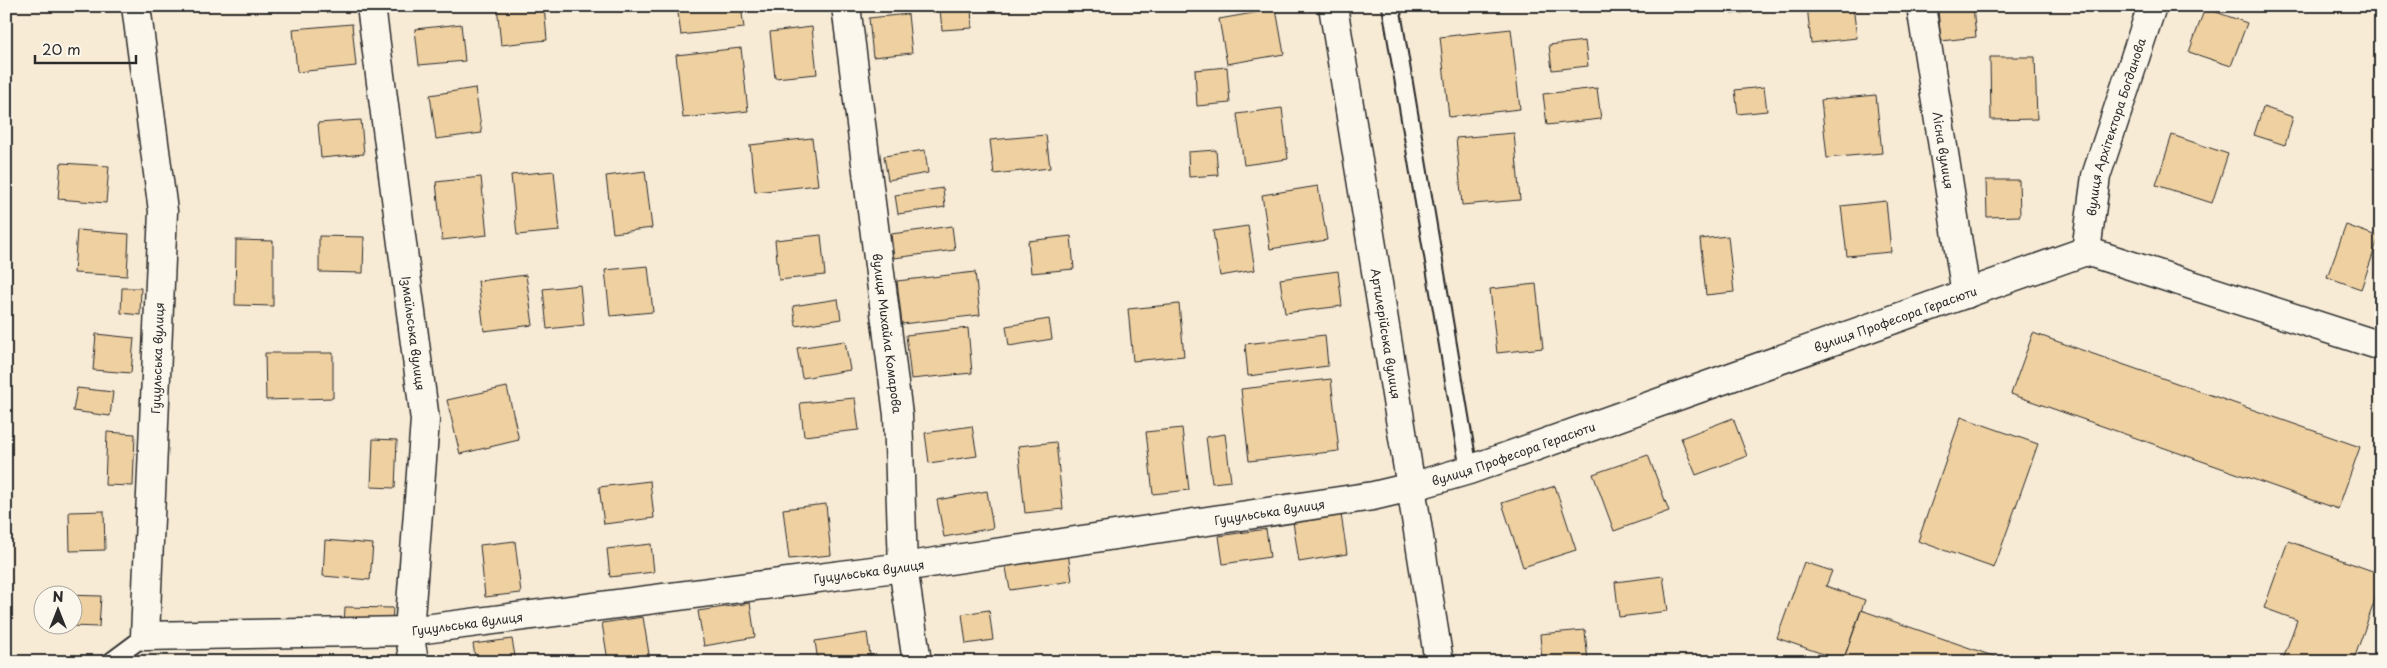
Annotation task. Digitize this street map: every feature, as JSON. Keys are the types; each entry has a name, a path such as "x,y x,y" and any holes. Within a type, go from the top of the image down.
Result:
{"street":[{"name":"Гуцульська вулиця","path":"136,6 163,211 146,636 408,631 903,567 1373,496 1412,487"},
{"name":"Ізмаїльська вулиця","path":"371,6 425,420 408,631 414,662"},
{"name":"вулиця Михайла Комарова","path":"846,6 898,415 903,567 917,662"},
{"name":"Артилерійська вулиця","path":"1333,6 1439,662"},
{"name":"Лісна вулиця","path":"1921,6 1966,294"},
{"name":"вулиця Архітектора Богданова","path":"2086,251 2096,176 2152,6"},
{"name":"вулиця Професора Герасюти","path":"1412,487 1469,470 2086,251"},
{"path":"2086,251 2381,346"}],"lane":[{"path":"1391,6 1469,470"},
{"path":"110,662 146,636"}],"building":[{"path":"497,6 544,6 547,40 501,45"},
{"path":"677,6 741,6 744,28 681,35"},
{"path":"971,6 972,28 942,30 940,9"},
{"path":"1730,6 1777,6 1777,9 1731,14"},
{"path":"1807,6 1853,6 1857,38 1811,43"},
{"path":"1973,6 1976,37 1941,41 1938,10"},
{"path":"2205,8 2247,23 2231,66 2189,52"},
{"path":"1276,9 1284,54 1227,64 1219,19"},
{"path":"908,14 912,53 873,57 869,18"},
{"path":"352,24 356,66 297,72 293,29"},
{"path":"461,24 465,61 419,65 415,29"},
{"path":"812,27 817,74 775,78 770,32"},
{"path":"1511,29 1520,109 1449,117 1440,37"},
{"path":"1585,41 1588,66 1552,70 1549,45"},
{"path":"741,48 748,111 683,118 676,55"},
{"path":"1990,57 2035,57 2037,119 1991,120"},
{"path":"1227,67 1230,103 1197,106 1195,70"},
{"path":"1764,87 1767,111 1738,114 1735,90"},
{"path":"475,88 482,133 436,139 430,95"},
{"path":"1597,88 1601,119 1547,125 1543,94"},
{"path":"1876,95 1882,153 1827,158 1821,100"},
{"path":"2263,107 2293,117 2285,145 2254,135"},
{"path":"1282,108 1288,159 1244,165 1237,114"},
{"path":"361,120 364,154 321,158 318,123"},
{"path":"1514,133 1520,200 1462,205 1456,138"},
{"path":"1046,135 1050,168 994,174 990,140"},
{"path":"2172,135 2228,154 2212,203 2156,185"},
{"path":"812,138 818,185 755,192 750,145"},
{"path":"925,150 928,173 888,180 884,156"},
{"path":"1216,150 1218,175 1189,177 1188,152"},
{"path":"61,163 109,166 106,203 58,199"},
{"path":"554,171 560,231 517,235 511,175"},
{"path":"645,171 652,228 613,233 606,176"},
{"path":"481,177 487,235 442,240 436,182"},
{"path":"1986,180 2019,180 2020,216 1987,217"},
{"path":"1318,186 1327,240 1270,249 1262,195"},
{"path":"943,188 945,207 898,214 895,195"},
{"path":"1886,201 1891,252 1847,256 1841,206"},
{"path":"2346,225 2379,237 2361,289 2327,277"},
{"path":"952,226 955,250 894,258 891,234"},
{"path":"1248,226 1255,270 1220,276 1213,231"},
{"path":"77,230 129,234 127,276 74,273"},
{"path":"821,235 825,275 779,280 775,240"},
{"path":"319,236 364,237 363,273 319,272"},
{"path":"1071,236 1074,269 1031,273 1028,241"},
{"path":"1728,236 1734,292 1706,295 1700,239"},
{"path":"236,240 273,241 273,306 235,305"},
{"path":"648,266 653,312 610,316 605,270"},
{"path":"1338,271 1342,306 1285,313 1280,279"},
{"path":"975,272 980,315 902,324 897,281"},
{"path":"526,275 533,325 484,331 478,281"},
{"path":"1536,284 1543,348 1497,353 1490,289"},
{"path":"580,285 584,325 547,329 543,289"},
{"path":"122,288 141,288 140,315 121,313"},
{"path":"838,299 841,319 796,326 793,306"},
{"path":"1179,304 1184,356 1133,361 1128,309"},
{"path":"1049,319 1052,339 1009,346 1006,326"},
{"path":"968,328 972,373 911,379 906,335"},
{"path":"2033,333 2360,447 2338,509 2011,394"},
{"path":"96,334 134,338 131,373 93,370"},
{"path":"1325,335 1328,366 1248,376 1245,344"},
{"path":"845,341 850,370 802,378 797,348"},
{"path":"265,353 333,353 333,398 266,400"},
{"path":"1331,379 1339,451 1249,461 1241,389"},
{"path":"507,387 519,440 460,454 447,400"},
{"path":"77,388 113,392 110,416 73,411"},
{"path":"855,398 859,430 804,436 800,403"},
{"path":"1961,417 2038,444 1994,568 1918,541"},
{"path":"1733,418 1747,456 1696,475 1681,438"},
{"path":"972,426 977,456 929,463 925,433"},
{"path":"1182,428 1189,490 1153,494 1146,432"},
{"path":"107,432 135,434 133,486 105,485"},
{"path":"1225,434 1231,481 1212,483 1206,437"},
{"path":"373,439 397,440 395,488 371,487"},
{"path":"1056,442 1063,509 1025,513 1018,446"},
{"path":"1648,455 1669,511 1614,531 1593,474"},
{"path":"650,481 654,518 604,524 599,487"},
{"path":"1555,486 1576,550 1523,567 1502,503"},
{"path":"987,491 993,528 944,537 937,500"},
{"path":"826,504 831,555 789,559 783,509"},
{"path":"104,511 105,550 70,551 69,512"},
{"path":"1341,514 1347,554 1299,562 1293,522"},
{"path":"1266,529 1270,557 1223,564 1219,536"},
{"path":"325,540 373,544 370,580 323,576"},
{"path":"515,541 521,593 485,597 480,545"},
{"path":"2288,541 2381,574 2381,583 2353,662 2282,662 2297,620 2264,608"},
{"path":"651,544 654,572 610,577 607,549"},
{"path":"1068,553 1072,581 1010,590 1005,562"},
{"path":"1804,562 1832,571 1826,586 1865,600 1843,661 1777,638"},
{"path":"1663,576 1668,611 1619,617 1615,582"},
{"path":"82,595 101,596 99,627 82,626"},
{"path":"750,603 755,637 704,646 698,611"},
{"path":"345,607 393,608 392,626 344,625"},
{"path":"989,610 993,640 966,644 962,614"},
{"path":"1861,610 2010,662 1845,662 1843,661"},
{"path":"643,617 649,654 608,661 602,623"},
{"path":"1585,630 1588,662 1542,662 1540,634"},
{"path":"867,633 871,662 818,662 815,641"},
{"path":"512,639 516,662 476,662 473,644"}]}
